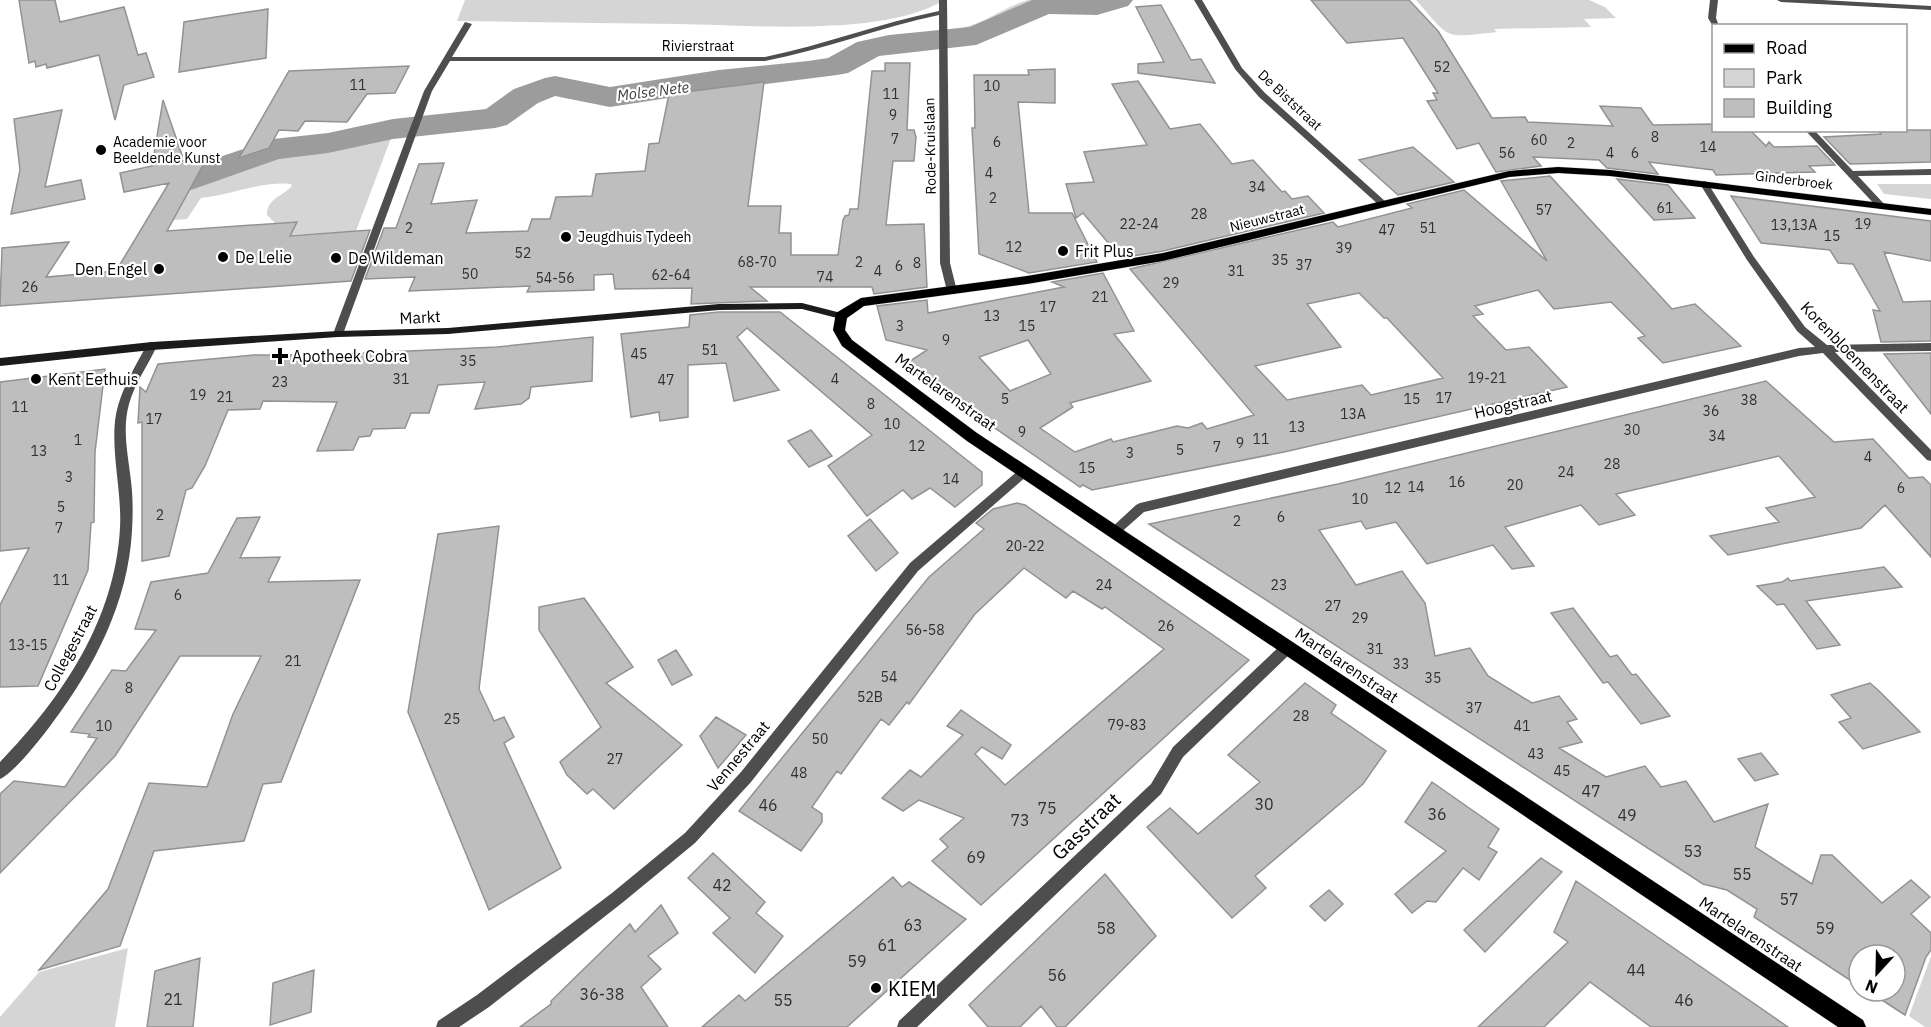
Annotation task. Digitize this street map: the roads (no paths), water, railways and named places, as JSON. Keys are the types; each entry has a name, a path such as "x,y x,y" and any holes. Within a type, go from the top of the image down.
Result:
{"main road":[{"name":"Nieuwstraat","path":"841,316 861,302 952,291 1163,257 1509,174 1548,171 1610,173 1704,184"},
{"name":"Ginderbroek","path":"1704,184 1931,212"},
{"name":"Martelarenstraat","path":"841,316 839,330 847,343 1024,472 1856,1027"}],"street":[{"name":"Rode-Kruislaan","path":"944,0 942,43 945,263 952,291"},
{"name":"De Biststraat","path":"1198,0 1239,69 1262,94 1383,204"},
{"path":"1714,0 1712,18 1714,24"},
{"path":"1781,0 1931,8"},
{"name":"Rivierstraat","path":"447,59 765,59 793,54 865,30 943,12"},
{"path":"338,334 419,121 428,91 468,24"},
{"path":"1811,132 1850,174"},
{"name":"Ginderbroek","path":"1850,174 1931,172"},
{"name":"Ginderbroek","path":"1850,174 1881,206"},
{"name":"Korenbloemenstraat","path":"1704,184 1750,258 1801,328 1825,349 1931,457"},
{"name":"Markt","path":"0,362 152,346 338,334 458,330 718,307 802,306 841,316"},
{"name":"Collegestraat","path":"0,772 61,701 101,631 114,597 125,546 126,493 121,440 122,412 152,346"},
{"name":"Hoogstraat","path":"1114,532 1140,508 1799,352 1825,349 1931,347"},
{"name":"Vennestraat","path":"444,1027 483,1001 617,898 690,837 746,777 914,567 1024,472"},
{"name":"Gasstraat","path":"905,1027 1156,789 1178,752 1287,648"}],"waterway":[{"name":"Molse Nete","path":"191,179 273,149 328,143 393,129 495,118 526,96 555,86 610,97 719,80 808,71 837,66 868,49 889,44 976,36 1027,11 1047,5 1097,6 1118,0"}],"place":[{"name":"Academie voor Beeldende Kunst","path":"101,150"},
{"name":"Jeugdhuis Tydeeh","path":"566,237"},
{"name":"Frit Plus","path":"1063,251"},
{"name":"De Lelie","path":"223,257"},
{"name":"De Wildeman","path":"336,258"},
{"name":"Den Engel","path":"159,269"},
{"name":"Apotheek Cobra","path":"280,356"},
{"name":"Kent Eethuis","path":"36,379"},
{"name":"KIEM","path":"876,988"}]}
